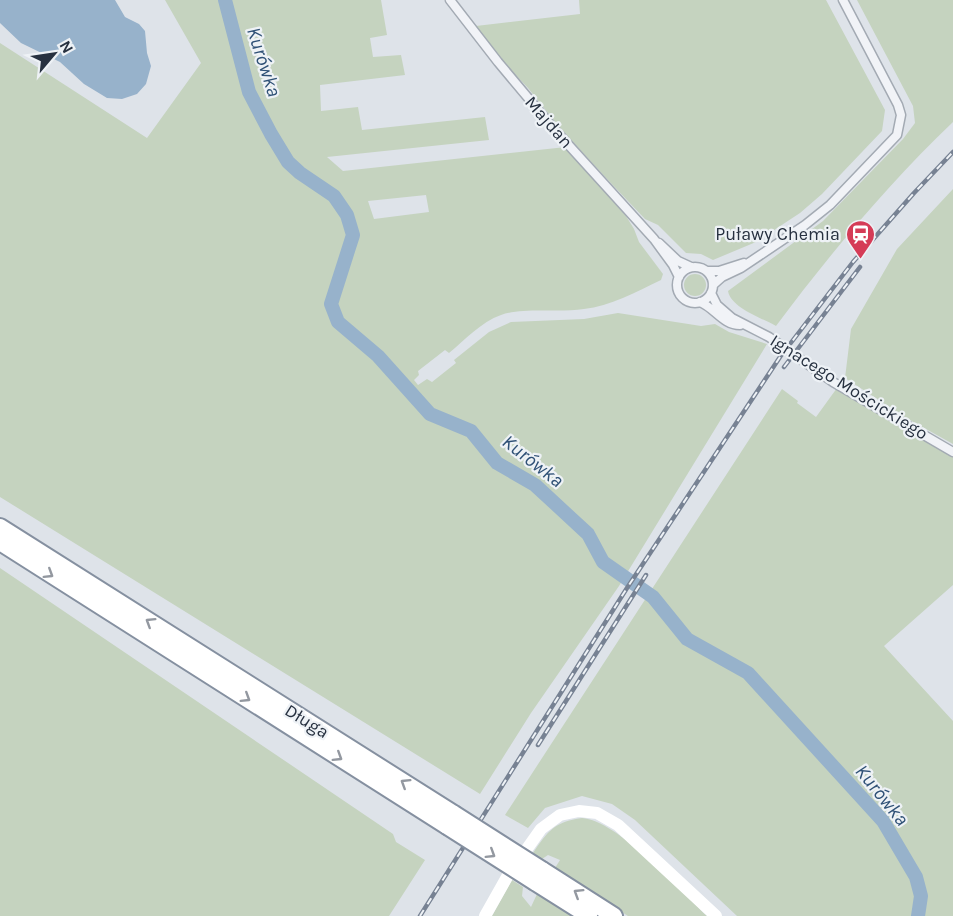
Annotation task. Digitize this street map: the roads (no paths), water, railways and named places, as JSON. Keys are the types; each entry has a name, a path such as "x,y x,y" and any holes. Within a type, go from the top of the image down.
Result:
{"highway":[{"name":"Długa","path":"0,527 196,659"},
{"name":"Długa","path":"0,542 196,659 538,876 614,916"},
{"name":"Długa","path":"538,876 589,916"}],"street":[{"name":"Majdan","path":"450,0 510,77 654,239 673,265 678,277"},
{"path":"747,263 719,271 691,267 684,270 678,277 677,288 680,295 691,302 706,299 722,277 735,272 818,215 891,143 899,129 901,116 898,105 843,0"},
{"name":"Majdan","path":"654,239 678,261 691,267"},
{"path":"707,271 711,278 712,289"},
{"name":"Ignacego Mościckiego","path":"712,289 717,305 743,325 769,337 833,382 953,452"},
{"name":"Ignacego Mościckiego","path":"700,302 709,306 729,323 743,325"},
{"path":"485,916 507,877 541,829 560,815 579,811 597,813 618,825 716,916"}],"water":[{"path":"0,0 115,0 125,17 139,24 145,31 151,66 146,84 137,94 122,99 107,98 84,84 60,62 21,43 0,23"}],"waterway":[{"name":"Kurówka","path":"225,0 249,92 271,134 288,162 334,196 347,215 353,235 331,304 338,322 378,356 430,414 471,431 497,463 535,485 588,534 603,562 653,597 687,639 748,673 883,821 916,877 921,896 918,916"}],"railway":[{"path":"420,916 627,588 780,357 853,262 953,152"},
{"path":"784,367 860,267"},
{"path":"538,745 646,575"}],"place":[{"name":"Puławy Chemia","path":"861,260"}]}
